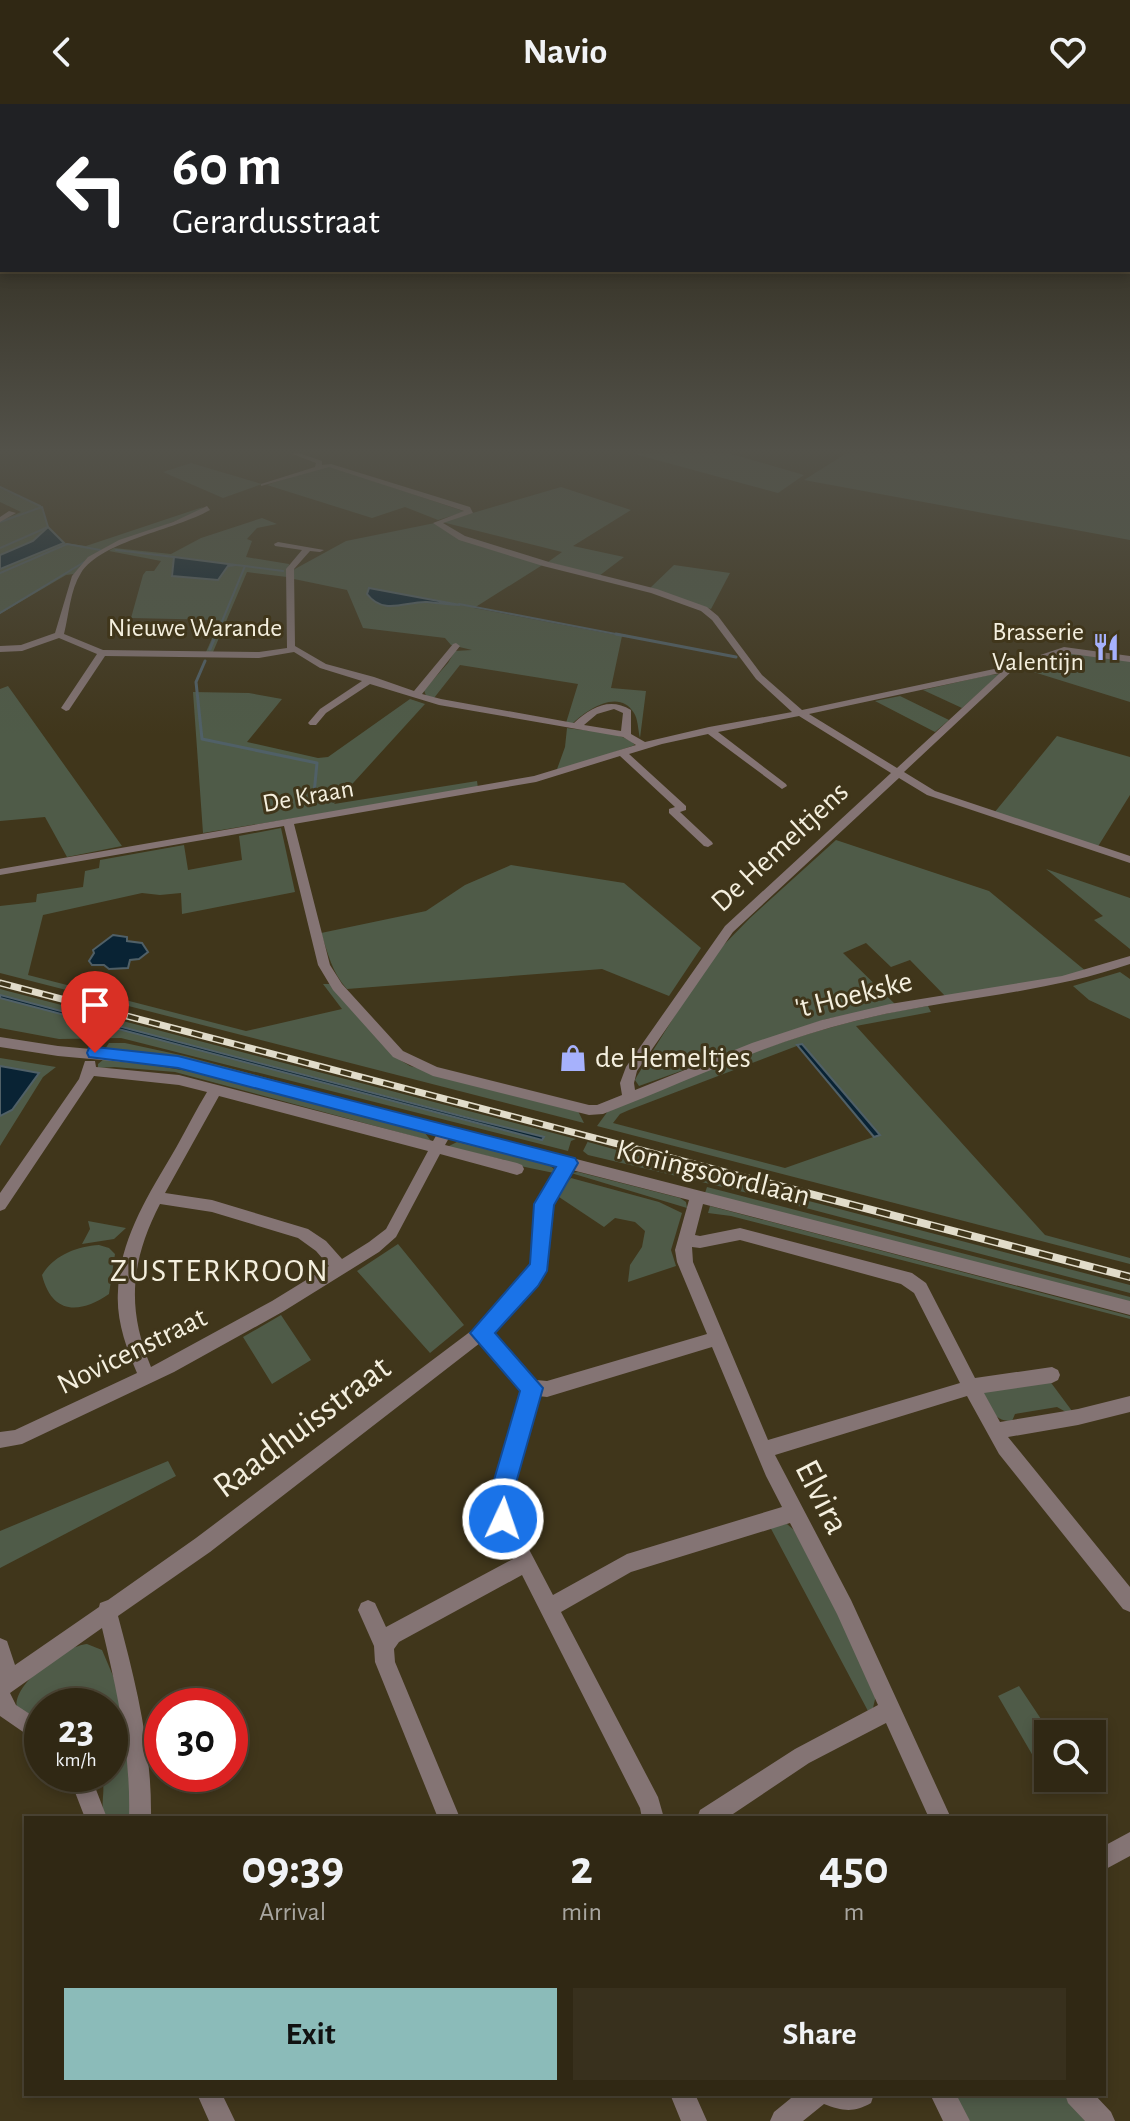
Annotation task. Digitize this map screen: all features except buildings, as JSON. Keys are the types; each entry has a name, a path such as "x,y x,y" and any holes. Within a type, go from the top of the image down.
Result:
{"street":[{"path":"0,649 22,648 59,635 80,569 113,547"},
{"path":"301,547 320,550"},
{"path":"498,547 546,564 654,591 704,609 713,614 759,677 802,714 897,774 931,793 1130,860"},
{"path":"291,649 290,569 308,548"},
{"name":"Nieuwe Warande","path":"59,635 102,653 259,655 291,649 323,666 454,706 626,735 644,746"},
{"path":"416,695 456,646"},
{"name":"De Kraan","path":"0,872 536,779 709,730 802,714 1011,668 1064,650 1130,659"},
{"path":"66,708 102,653"},
{"name":"De Hemeltjens","path":"629,1096 627,1083 631,1070 729,929 1011,668"},
{"path":"313,723 323,711 371,679"},
{"path":"576,727 586,715 600,707 619,706 628,712 626,735"},
{"path":"709,730 782,786"},
{"path":"622,753 682,808 673,811 708,844"},
{"name":"'t Hoekske","path":"289,824 318,944 329,976 398,1054 410,1062 458,1078 598,1110 846,1018 1045,985 1097,973 1130,960"},
{"name":"Koningsoordlaan","path":"0,1042 178,1062 1130,1308"},
{"path":"0,1205 89,1071 95,1053"},
{"path":"89,1071 162,1077 517,1169"},
{"path":"147,1378 132,1346 124,1297 130,1256 154,1197 216,1090"},
{"name":"Novicenstraat","path":"1,1441 16,1438 147,1378 228,1335 391,1233 445,1132"},
{"name":"Raadhuisstraat","path":"4,1699 107,1610 203,1545 481,1333 540,1265 544,1204 568,1163"},
{"name":"Elvira","path":"698,1196 686,1239 685,1262 764,1450 793,1513 844,1607 939,1816"},
{"path":"154,1197 212,1206 303,1233 321,1246 340,1267"},
{"path":"686,1239 700,1242 740,1234 914,1282 1005,1448 1130,1602"},
{"path":"481,1333 532,1388 547,1389 718,1338"},
{"path":"764,1450 971,1387 1052,1375"},
{"path":"532,1388 501,1497 503,1519 650,1805 653,1816"},
{"path":"995,1431 1078,1417 1130,1404"},
{"path":"549,1608 627,1564 793,1513"},
{"path":"384,1646 392,1635 526,1562"},
{"path":"107,1610 136,1734 140,1816"},
{"path":"368,1610 384,1646 385,1662 448,1816"},
{"path":"0,1648 4,1699 24,1718"},
{"path":"711,1816 802,1756 892,1709"},
{"path":"86,1792 95,1816"},
{"path":"1106,1858 1130,1843"},
{"path":"210,2096 222,2121"},
{"path":"683,2096 694,2121"},
{"path":"783,2121 814,2096"},
{"path":"835,2096 844,2100 860,2096"},
{"path":"943,2096 957,2121"},
{"path":"1079,2096 1102,2121"}],"green space":[{"path":"0,547 19,547 0,555"},
{"path":"54,547 109,547 74,574 66,575 0,614 0,569"},
{"path":"184,547 250,547 246,557 289,564 287,577 247,572 213,652 206,652 220,620 131,618 143,575 146,571 154,571 161,561 109,551 114,548 171,554","holes":["174,558 228,566 218,580 171,576"]},
{"path":"335,547 489,547 544,564 474,608 622,636 611,688 646,691 640,738 634,713 628,705 620,702 602,704 572,724 566,723 578,684 460,665 434,698 426,696 424,690 455,651 472,650 451,645 445,638 363,628 347,590 294,579 293,570"},
{"path":"543,547 578,547 624,557 599,576 548,562 562,552"},
{"path":"674,565 730,573 711,609 649,589"},
{"path":"1071,653 1130,661 1130,702 1024,669"},
{"path":"1000,674 962,708 923,690 989,675"},
{"path":"8,686 122,846 67,857 45,817 0,821 0,689"},
{"path":"193,692 249,693 282,699 247,742 318,758 328,757 410,699 425,704 334,804 477,781 478,788 203,833"},
{"path":"900,696 949,720 935,732 875,701"},
{"path":"567,728 613,734 635,745 556,772 565,747"},
{"path":"1057,736 1130,757 1130,795 1097,848 994,813"},
{"path":"281,828 295,892 182,914 181,893 142,893 43,915 28,975 246,1031 342,1009 323,984 330,984 400,1060 410,1066 578,1111 584,1123 0,973 0,906 36,902 37,894 83,887 85,871 99,868 100,860 184,845 188,870 242,860 239,836"},
{"path":"836,840 989,891 1087,972 947,998 910,960 891,967 866,943 843,953 897,1006 826,1019 639,1086 635,1080 637,1076 711,958"},
{"path":"511,865 624,883 701,948 669,996 602,969 347,989 342,983 321,933 426,911 465,885"},
{"path":"1046,869 1130,898 1130,949 1094,920 1103,916"},
{"path":"1120,972 1130,979 1130,1019 1089,1000 1073,986"},
{"path":"0,989 576,1139 571,1141 568,1151 121,1038 59,1039 0,1028 0,998 536,1139 542,1140 544,1137 0,995"},
{"path":"928,1006 931,1012 856,1026 1045,1235 1130,1258 1130,1264 597,1126 608,1111 685,1078 805,1035","holes":["802,1044 879,1135 785,1168 613,1123 620,1114 629,1110"]},
{"path":"109,1043 125,1043 185,1056 445,1126 181,1058 105,1049"},
{"path":"0,1058 56,1067 43,1077 0,1146 0,1116 12,1110 39,1073 0,1066"},
{"path":"104,1059 185,1071 266,1089 425,1133 431,1141 175,1072 98,1068"},
{"path":"589,1139 588,1142 671,1165 1130,1285 1130,1293 752,1194 588,1155 583,1151"},
{"path":"457,1142 545,1162 554,1169 554,1173 447,1147"},
{"path":"578,1172 680,1198 686,1202 687,1208 571,1173"},
{"path":"571,1178 659,1202 682,1213 671,1250 676,1266 628,1282 630,1265 642,1247 645,1231 635,1222 615,1218 604,1227 556,1195"},
{"path":"707,1187 1130,1297 1130,1303 705,1193"},
{"path":"710,1206 1130,1316 1130,1319 731,1216 708,1213"},
{"path":"88,1221 126,1228 114,1239 82,1244 90,1229"},
{"path":"398,1244 464,1325 430,1353 357,1271"},
{"path":"99,1245 115,1254 109,1294 88,1305 68,1307 60,1304 53,1298 42,1275 52,1262 66,1253"},
{"path":"281,1315 311,1360 272,1384 243,1337"},
{"path":"1049,1380 1072,1411 1066,1412 1057,1407 1015,1414 1012,1421 1005,1421 992,1412 980,1391"},
{"path":"168,1461 176,1476 0,1568 0,1531"},
{"path":"787,1524 794,1530 830,1597 876,1695 873,1708 868,1711 769,1525"},
{"path":"87,1644 102,1650 118,1688 24,1688 24,1712 17,1709 17,1699 22,1689 31,1678 66,1651"},
{"path":"1019,1686 1042,1720 1034,1720 1034,1758 998,1696"},
{"path":"128,1763 133,1816 104,1816 103,1792 128,1792"},
{"path":"953,2096 1070,2096 1092,2121 967,2121"}],"water":[{"path":"19,547 54,547 0,569 0,555"},
{"path":"174,557 236,565 228,566 218,580 172,576"},
{"path":"369,588 460,605 419,602 388,606 374,601 367,594"},
{"path":"113,935 142,943 148,952 139,959 130,960 128,968 109,969 104,965 92,965 89,961 93,950"},
{"path":"0,995 544,1137 542,1140 0,998"},
{"path":"802,1044 880,1135 874,1137 797,1045"},
{"path":"0,1066 39,1073 12,1110 0,1116"}],"waterway":[{"path":"0,573 60,547"},
{"path":"84,547 100,550"},
{"path":"116,550 174,557"},
{"path":"0,613 86,561"},
{"path":"236,565 245,566"},
{"path":"216,636 245,566"},
{"path":"245,566 283,571"},
{"path":"459,604 626,636"},
{"path":"210,649 216,634"},
{"path":"616,634 736,657"},
{"path":"205,661 196,682 202,739 317,763 313,804"}],"railway":[{"path":"0,983 775,1185"},
{"path":"768,1183 1130,1277"}],"place":[{"name":"Brasserie Valentijn","path":"1106,647"},
{"name":"de Hemeltjes","path":"573,1058"}],"district":[{"name":"ZUSTERKROON","path":"220,1271"}],"route":[{"path":"95,1053 178,1062 568,1163 544,1204 540,1265 481,1333 532,1388 501,1497 503,1519"}]}
